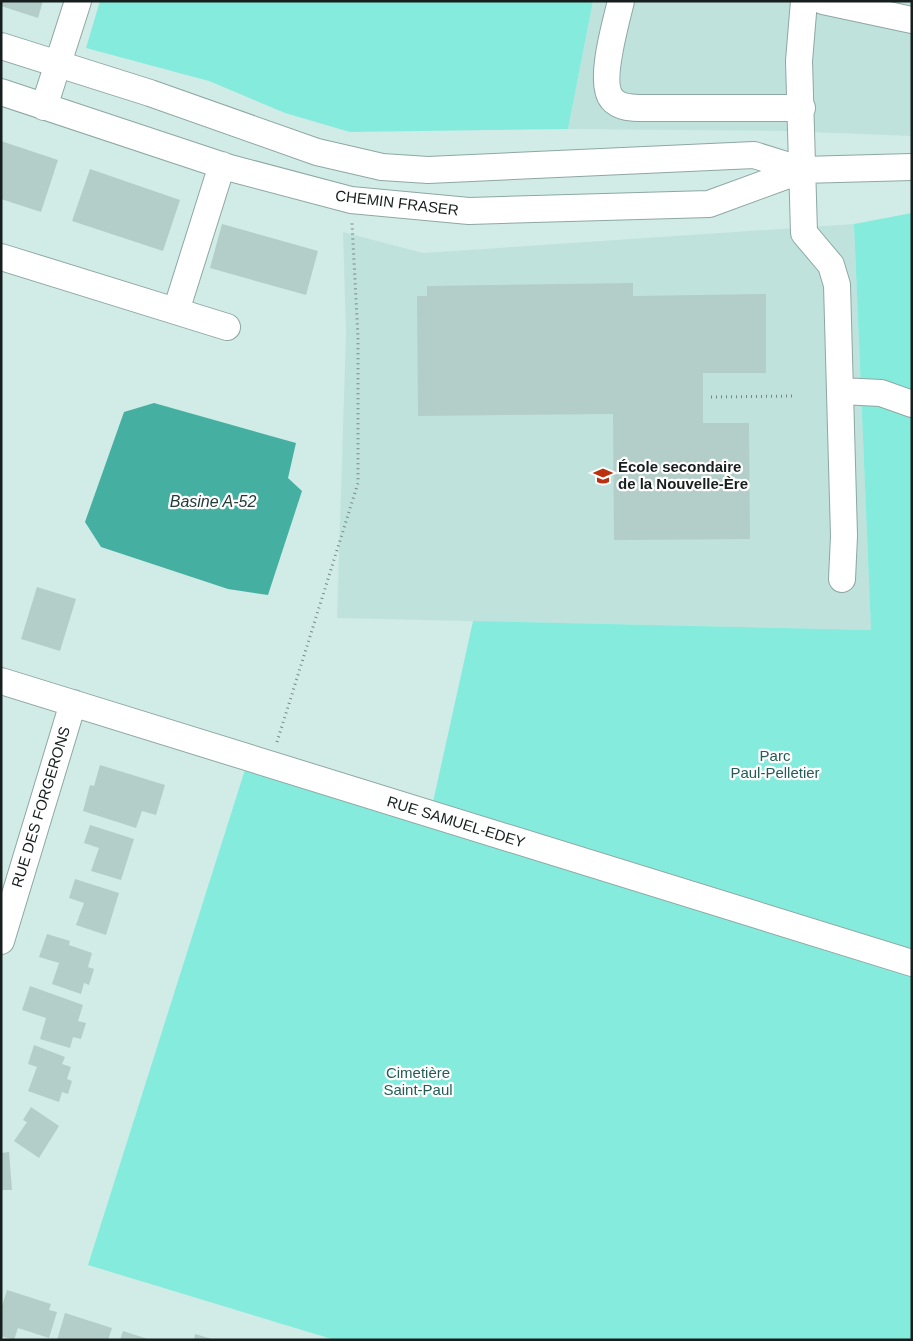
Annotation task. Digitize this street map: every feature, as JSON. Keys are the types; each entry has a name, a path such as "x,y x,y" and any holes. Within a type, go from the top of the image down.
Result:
{"street":[{"path":"44,106 78,1"},
{"path":"620,1 607,70 606,88 612,100 625,107 644,108 802,108"},
{"path":"804,1 799,53 804,233 830,265 837,286 844,536 842,578"},
{"path":"823,1 912,20"},
{"name":"CHEMIN FRASER","path":"1,46 150,93 317,152 382,167 428,170 754,155 802,170"},
{"name":"CHEMIN FRASER","path":"1,92 222,166 351,200 469,212 709,204 802,170 912,167"},
{"path":"176,311 222,166"},
{"path":"382,167 382,204"},
{"path":"1,257 227,327"},
{"path":"841,391 881,393 912,404"},
{"name":"RUE SAMUEL-EDEY","path":"1,681 912,963"},
{"name":"RUE DES FORGERONS","path":"1,940 73,703"}],"path":[{"path":"270,764 358,483 358,337 351,200"},
{"path":"711,397 794,396"}],"shaded area":[{"path":"593,1 912,1 912,136 781,131 568,129"},
{"name":"École secondaire de la Nouvelle-Ère","path":"854,224 871,630 337,618 346,333 343,232 423,253"}],"green space":[{"path":"100,1 593,1 568,129 350,132 285,113 209,81 86,48"},
{"name":"Parc Paul-Pelletier","path":"912,213 912,951 433,802 473,621 871,630 854,224"},
{"name":"Cimetière Saint-Paul","path":"249,757 912,963 912,1340 335,1340 88,1265"}],"water":[{"name":"Basine A-52","path":"154,403 296,443 288,478 302,491 268,595 228,589 101,547 85,522 124,412"}],"building":[{"path":"1,1 43,1 38,18 1,6"},
{"path":"1,141 58,160 41,212 1,199"},
{"path":"90,169 180,200 163,251 72,221"},
{"path":"222,224 318,251 306,295 210,268"},
{"path":"633,283 633,296 766,294 766,373 703,373 703,423 749,423 750,539 614,540 613,414 418,416 417,296 427,296 427,286"},
{"path":"37,587 76,599 60,651 21,639"},
{"path":"100,765 165,785 156,815 142,811 136,828 83,811 90,785 94,786"},
{"path":"90,825 134,839 121,880 91,871 99,848 84,843"},
{"path":"75,879 119,893 106,935 76,925 84,903 69,898"},
{"path":"47,934 70,941 69,945 92,953 88,967 94,969 89,985 84,983 81,994 52,984 59,963 39,957"},
{"path":"30,986 83,1005 78,1021 86,1023 81,1039 73,1037 70,1048 40,1039 46,1018 22,1010"},
{"path":"34,1045 65,1057 62,1064 71,1067 67,1079 72,1081 68,1094 62,1092 59,1102 28,1091 37,1067 28,1064"},
{"path":"31,1107 59,1126 39,1158 14,1141 27,1122 23,1120"},
{"path":"9,1152 12,1190 1,1190 1,1153"},
{"path":"7,1290 51,1304 49,1310 57,1312 49,1338 18,1328 14,1340 1,1336 1,1309"},
{"path":"65,1313 112,1328 108,1340 57,1340"},
{"path":"123,1331 148,1339 148,1340 120,1340"},
{"path":"195,1334 212,1339 212,1340 194,1340"}],"place":[{"name":"École secondaire de la Nouvelle-Ère","path":"603,476"}]}
